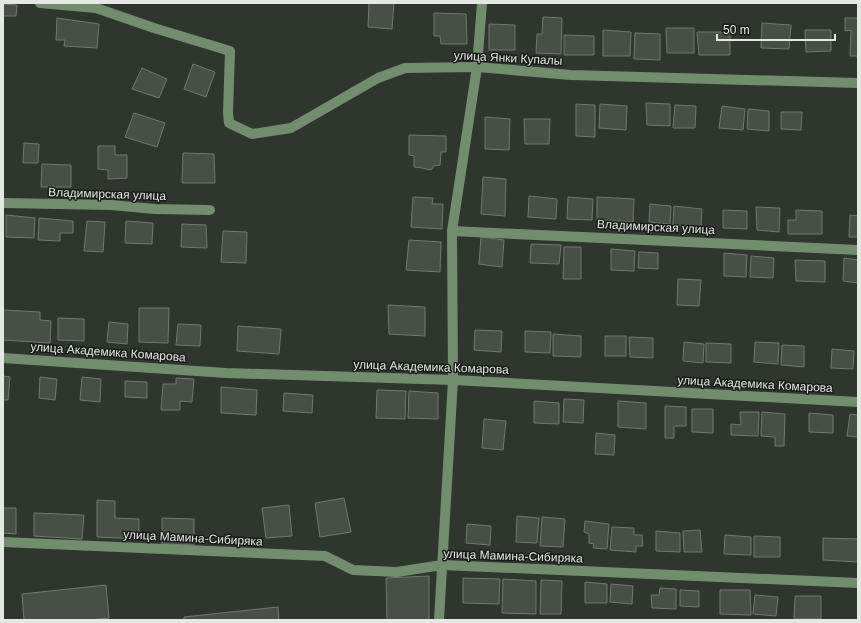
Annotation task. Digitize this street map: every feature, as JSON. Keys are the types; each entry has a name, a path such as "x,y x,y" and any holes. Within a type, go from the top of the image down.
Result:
{"street":[{"name":"улица Янки Купалы","path":"40,3 96,8 154,28 230,51 229,123 252,134 291,128 378,78 405,68 477,67 571,75 858,83"},
{"path":"439,620 453,380 452,231 477,67 482,3"},
{"name":"Владимирская улица","path":"3,202 210,210"},
{"name":"Владимирская улица","path":"452,231 858,250"},
{"name":"улица Академика Комарова","path":"3,358 226,373 453,380 858,402"},
{"name":"улица Мамина-Сибиряка","path":"3,542 325,556 353,570 397,572 442,565 858,583"}],"building":[{"path":"369,3 394,3 392,29 368,27"},
{"path":"3,4 17,5 16,16 3,16"},
{"path":"434,13 466,14 467,44 441,44 440,36 434,36"},
{"path":"543,17 562,18 561,54 536,53 537,34 542,34"},
{"path":"57,18 99,24 97,48 64,46 65,40 56,40"},
{"path":"845,18 858,18 858,56 850,56 851,30 845,31"},
{"path":"762,23 791,25 789,49 761,48"},
{"path":"489,24 515,25 515,50 489,50"},
{"path":"666,28 694,28 694,53 667,53"},
{"path":"603,30 631,32 630,56 603,56"},
{"path":"805,30 831,30 831,51 806,52"},
{"path":"697,32 730,32 730,55 699,55"},
{"path":"635,33 660,34 660,60 634,59"},
{"path":"564,35 594,36 594,55 564,55"},
{"path":"193,64 215,72 206,97 184,89"},
{"path":"142,68 167,79 159,98 132,89"},
{"path":"646,103 670,104 670,126 647,125"},
{"path":"576,104 595,105 595,137 576,136"},
{"path":"600,104 627,106 626,130 599,128"},
{"path":"675,105 696,106 695,128 673,128"},
{"path":"722,106 745,109 743,130 719,128"},
{"path":"748,109 769,111 769,131 747,129"},
{"path":"781,112 802,112 801,130 781,129"},
{"path":"134,113 165,123 157,147 125,137"},
{"path":"485,117 510,119 509,150 485,149"},
{"path":"524,119 550,119 549,144 525,144"},
{"path":"409,135 446,136 446,152 441,152 440,165 434,166 431,170 414,167 414,156 409,155"},
{"path":"24,143 39,144 38,163 23,163"},
{"path":"98,146 115,146 115,155 127,155 127,178 108,179 108,170 98,169"},
{"path":"183,153 214,154 215,183 182,183"},
{"path":"42,164 71,165 71,187 41,187"},
{"path":"483,177 506,179 505,216 481,214"},
{"path":"529,196 557,199 556,219 528,217"},
{"path":"413,197 433,198 432,204 443,204 442,229 411,227"},
{"path":"568,197 593,199 592,220 567,219"},
{"path":"597,197 634,199 633,222 597,220"},
{"path":"650,204 671,206 670,224 649,222"},
{"path":"674,206 702,209 701,227 673,225"},
{"path":"756,207 780,208 779,232 757,230"},
{"path":"723,210 747,211 747,229 723,228"},
{"path":"796,210 822,211 822,234 788,234 788,220 796,220"},
{"path":"6,215 35,218 34,238 6,237"},
{"path":"850,215 858,216 858,237 849,237"},
{"path":"39,218 73,221 73,233 60,233 60,241 38,240"},
{"path":"87,221 105,222 103,252 84,251"},
{"path":"126,221 153,223 152,244 125,243"},
{"path":"182,224 206,225 207,248 181,247"},
{"path":"223,231 247,232 246,263 221,262"},
{"path":"481,237 504,240 502,267 479,264"},
{"path":"409,240 441,242 440,272 406,270"},
{"path":"531,244 561,245 559,264 530,263"},
{"path":"564,247 581,247 581,279 563,279"},
{"path":"611,249 635,251 634,271 611,270"},
{"path":"639,252 658,253 658,269 638,268"},
{"path":"724,253 747,255 746,277 724,276"},
{"path":"751,256 774,258 773,278 750,277"},
{"path":"844,258 858,260 858,283 843,281"},
{"path":"795,260 825,261 825,282 796,281"},
{"path":"678,279 701,280 699,306 677,305"},
{"path":"388,305 425,307 425,336 389,334"},
{"path":"139,308 169,308 168,343 139,342"},
{"path":"3,310 40,312 40,320 51,321 50,343 3,340"},
{"path":"58,318 84,319 84,341 58,340"},
{"path":"109,322 128,324 127,344 107,342"},
{"path":"178,324 201,325 200,346 176,345"},
{"path":"238,326 281,329 279,354 237,351"},
{"path":"475,330 502,331 501,352 474,350"},
{"path":"525,331 551,332 550,353 525,352"},
{"path":"553,334 581,336 581,357 553,356"},
{"path":"605,336 626,336 626,356 605,356"},
{"path":"629,337 653,338 653,358 630,357"},
{"path":"684,342 704,344 703,363 683,361"},
{"path":"755,342 779,343 778,364 754,362"},
{"path":"706,343 731,344 731,363 706,362"},
{"path":"782,345 804,346 804,367 781,365"},
{"path":"832,349 854,351 853,369 831,368"},
{"path":"3,376 10,377 8,400 3,400"},
{"path":"40,377 57,379 55,400 39,398"},
{"path":"82,377 101,379 100,402 80,400"},
{"path":"176,378 194,379 192,402 180,401 180,410 161,410 163,384 176,384"},
{"path":"125,381 147,382 147,398 125,397"},
{"path":"221,387 257,390 256,415 221,413"},
{"path":"377,390 406,391 405,419 376,418"},
{"path":"409,391 438,393 438,419 408,418"},
{"path":"284,393 313,395 312,413 283,411"},
{"path":"564,399 584,400 583,423 563,422"},
{"path":"534,401 559,403 559,424 534,423"},
{"path":"618,401 646,403 646,429 618,427"},
{"path":"665,406 686,407 686,426 674,426 674,438 665,438"},
{"path":"692,409 713,409 713,433 692,432"},
{"path":"740,412 759,412 758,436 731,435 731,424 741,425"},
{"path":"762,412 785,414 784,446 775,446 775,437 761,436"},
{"path":"809,413 833,415 833,433 809,432"},
{"path":"850,414 858,415 858,437 847,436"},
{"path":"484,419 506,421 503,450 482,448"},
{"path":"596,433 615,435 614,455 595,454"},
{"path":"344,498 351,532 320,537 315,503"},
{"path":"97,500 115,501 115,518 139,519 139,539 97,537"},
{"path":"289,505 292,536 266,538 262,508"},
{"path":"3,508 16,508 16,534 3,533"},
{"path":"34,513 84,515 82,539 34,536"},
{"path":"517,516 539,518 537,543 516,542"},
{"path":"542,517 565,519 563,547 540,546"},
{"path":"162,518 194,519 194,545 162,544"},
{"path":"585,521 609,524 607,549 593,548 594,544 589,543 589,534 584,532"},
{"path":"467,524 491,526 490,545 466,543"},
{"path":"612,527 634,528 634,535 642,535 643,546 636,546 636,552 610,550"},
{"path":"700,530 702,552 684,552 683,531"},
{"path":"656,531 680,533 680,552 656,551"},
{"path":"725,535 751,537 751,555 724,554"},
{"path":"754,536 780,537 780,557 754,557"},
{"path":"823,538 858,539 858,562 823,560"},
{"path":"429,576 429,620 387,620 386,578"},
{"path":"463,578 500,579 499,604 463,603"},
{"path":"503,579 536,581 536,614 502,613"},
{"path":"541,580 562,581 561,614 540,614"},
{"path":"585,582 607,584 607,603 585,603"},
{"path":"611,584 633,586 632,604 610,602"},
{"path":"106,585 109,618 89,620 24,620 22,594"},
{"path":"660,588 676,589 676,609 652,608 651,595 659,595"},
{"path":"680,590 699,591 699,607 680,606"},
{"path":"720,590 750,590 751,615 720,614"},
{"path":"755,595 778,597 776,616 753,614"},
{"path":"795,596 821,596 821,619 794,619"},
{"path":"278,607 279,620 184,620 184,617"}]}
